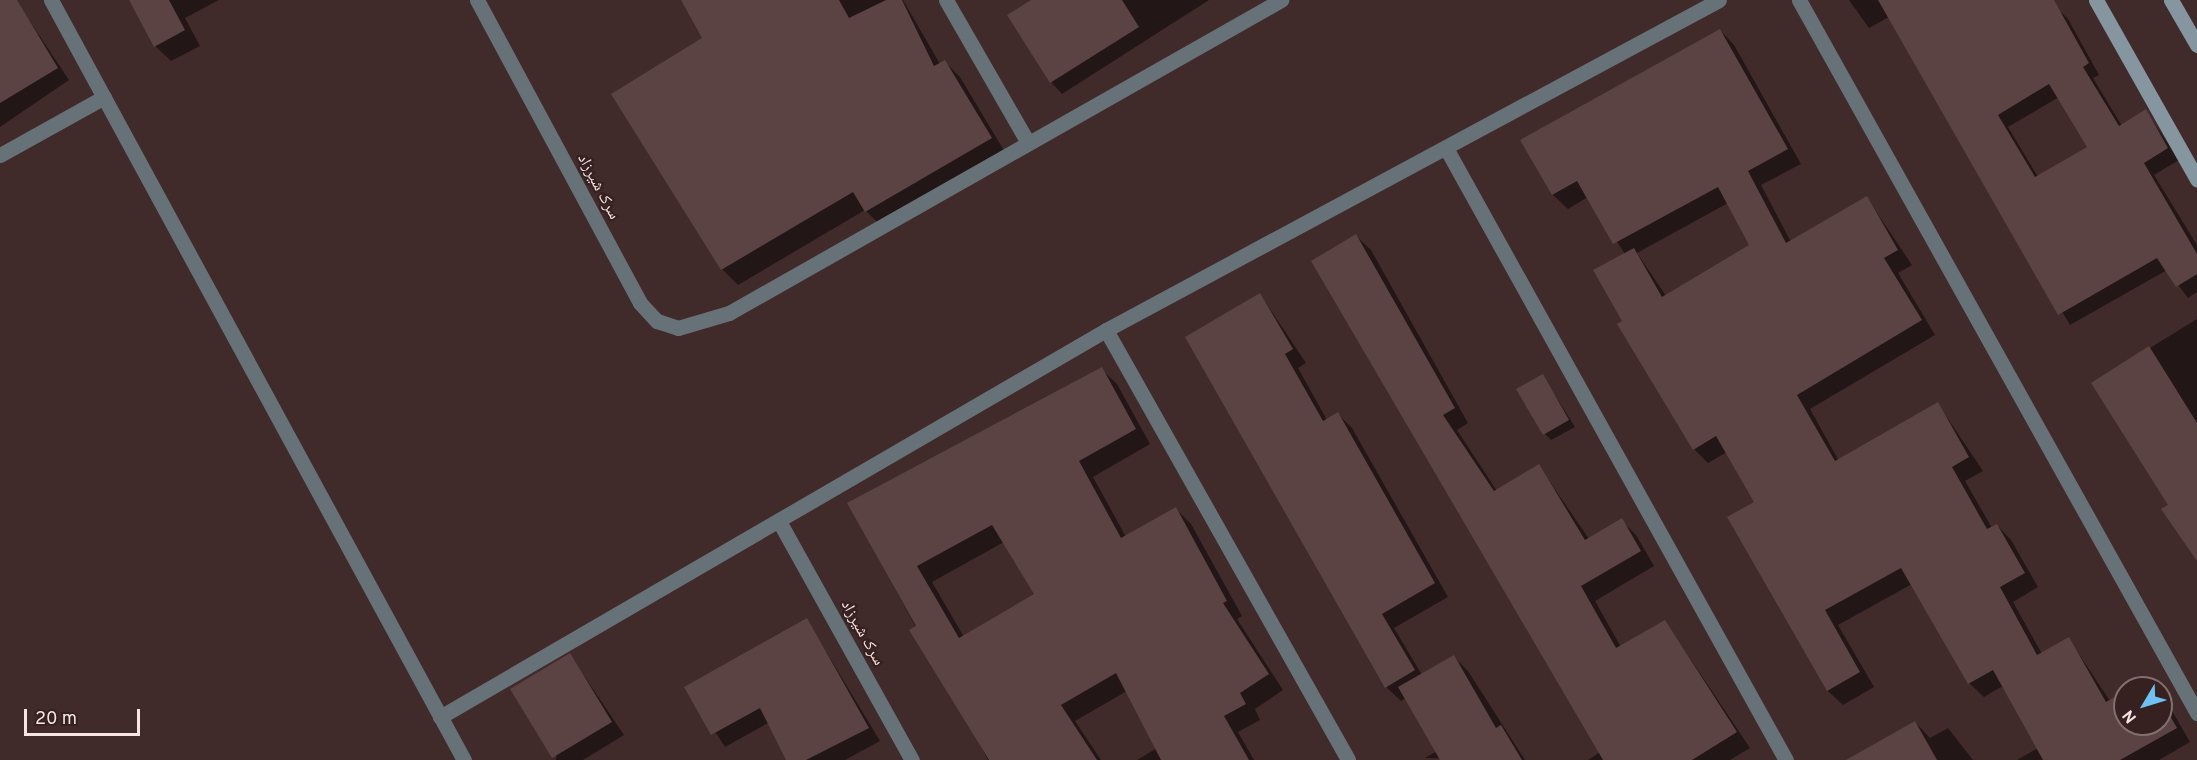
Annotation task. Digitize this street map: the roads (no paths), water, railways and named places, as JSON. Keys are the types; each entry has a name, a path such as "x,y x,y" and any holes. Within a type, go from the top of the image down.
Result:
{"street":[{"path":"51,0 464,760"},
{"name":"سرک شیرزاد","path":"477,0 640,303 657,321 678,328 729,313 1027,141 1281,0"},
{"path":"946,0 1027,141"},
{"path":"440,717 780,523 1107,330 1719,0"},
{"path":"1799,0 2197,713"},
{"path":"2096,0 2197,179"},
{"path":"2171,0 2197,45"},
{"path":"0,155 104,97"},
{"path":"1446,148 1786,760"},
{"path":"1107,330 1348,760"},
{"name":"سرک شیرزاد","path":"780,523 912,760"}]}
